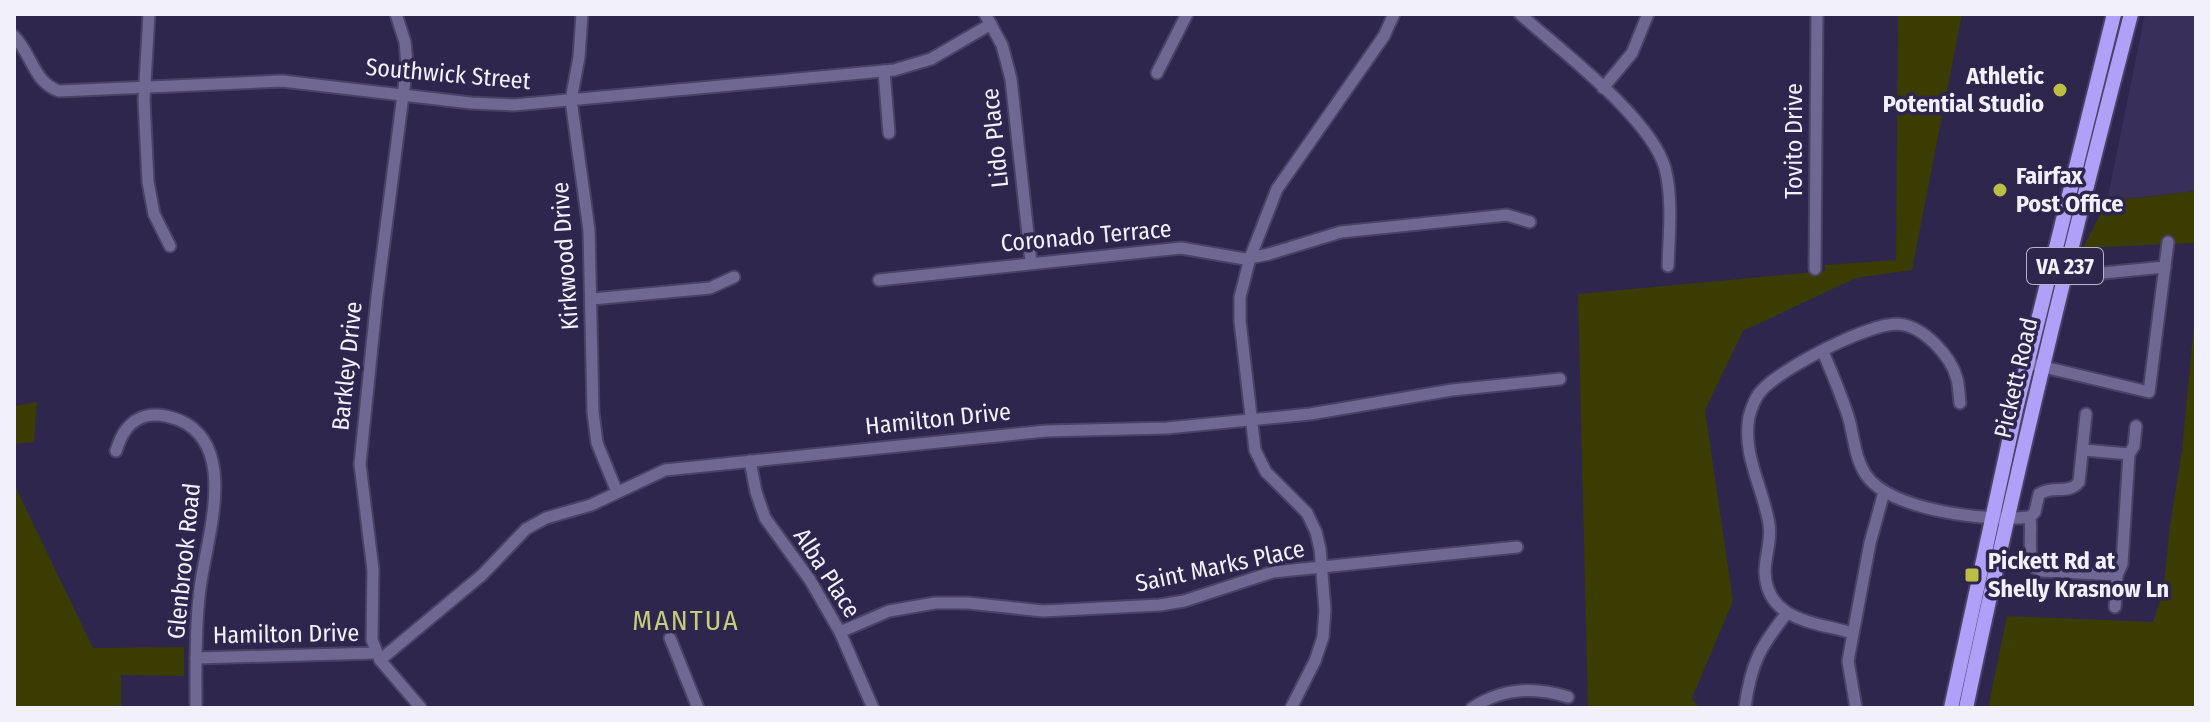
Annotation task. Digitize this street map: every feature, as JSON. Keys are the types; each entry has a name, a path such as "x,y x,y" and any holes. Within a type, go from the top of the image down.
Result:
{"main road":[{"name":"Pickett Road","path":"1966,708 2006,520 2034,365 2114,14"},
{"name":"Pickett Road","path":"1951,708 1991,519 2034,365 2064,272 2131,14"}],"street":[{"path":"149,14 145,88 146,158 151,203 170,246"},
{"name":"Barkley Drive","path":"378,656 372,640 373,570 360,448 407,52 396,14"},
{"name":"Kirkwood Drive","path":"582,14 579,57 571,100 587,208 594,429 617,492"},
{"path":"1157,73 1187,14"},
{"path":"1291,708 1315,661 1323,637 1325,610 1319,542 1312,522 1262,466 1255,450 1249,420 1239,310 1250,258 1277,189 1379,43 1394,14"},
{"path":"1520,14 1645,130 1662,161 1670,201 1668,266"},
{"path":"1603,88 1632,53 1648,14"},
{"name":"Tovito Drive","path":"1815,269 1817,14"},
{"name":"Southwick Street","path":"14,36 23,46 37,75 52,89 66,92 282,81 498,105 884,71 931,59 988,19"},
{"name":"Lido Place","path":"988,19 1002,45 1011,79 1031,262"},
{"path":"884,71 889,133"},
{"name":"Coronado Terrace","path":"879,280 1181,248 1232,259 1250,258 1341,232 1507,215 1530,222"},
{"path":"2034,365 2149,392 2168,242"},
{"path":"2064,272 2082,275 2165,267"},
{"path":"592,299 710,288 734,277"},
{"path":"1852,633 1815,625 1787,613 1776,602 1766,579 1769,526 1748,450 1750,414 1759,392 1785,370 1875,328 1899,324 1920,332 1936,345 1957,377 1960,403"},
{"path":"1823,352 1849,419 1855,449 1866,475 1884,492 1904,502 1991,519 2030,517 2035,512 2039,494 2045,490 2075,487 2081,475 2086,414"},
{"name":"Hamilton Drive","path":"196,658 378,656 482,575 526,529 546,518 591,505 665,470 1046,431 1167,428 1249,420 1342,410 1452,390 1560,379"},
{"name":"Glenbrook Road","path":"116,451 123,432 133,422 154,415 167,416 188,425 198,433 210,452 215,470 215,493 201,577 196,708"},
{"path":"2115,607 2117,575 2122,564 2129,454 2134,446 2136,426"},
{"path":"2084,450 2129,454"},
{"name":"Alba Place","path":"750,461 765,518 810,580 840,632 873,708"},
{"path":"1856,708 1848,661 1870,543 1884,492"},
{"path":"2030,517 2032,537 2029,553 2035,568 2117,575"},
{"name":"Saint Marks Place","path":"840,632 889,611 935,603 968,603 1043,611 1160,605 1184,601 1273,572 1517,547"},
{"path":"1744,708 1755,661 1787,613"},
{"path":"670,638 698,708"},
{"path":"378,656 421,708"},
{"path":"1472,708 1514,691 1540,690 1568,697"}],"shaded area":[{"path":"1898,14 1962,14 1912,270 1856,278 1743,331 1705,410 1733,601 1692,698 1699,708 1588,708 1578,294 1825,271 1825,265 1896,260"},
{"path":"2145,14 2196,14 2196,191 2107,201"},
{"path":"2196,191 2196,243 2083,248 2107,201"},
{"path":"2196,303 2196,708 1988,708 2007,616 2153,622 2163,592 2182,450"},
{"path":"37,402 34,442 14,444 14,406"},
{"path":"14,484 93,648 184,647 184,676 121,675 121,708 14,708"}],"place":[{"name":"Athletic Potential Studio","path":"2060,90"},
{"name":"Fairfax Post Office","path":"2000,190"},
{"name":"Pickett Rd at Shelly Krasnow Ln","path":"1972,575"}],"district":[{"name":"MANTUA","path":"686,620"}]}
